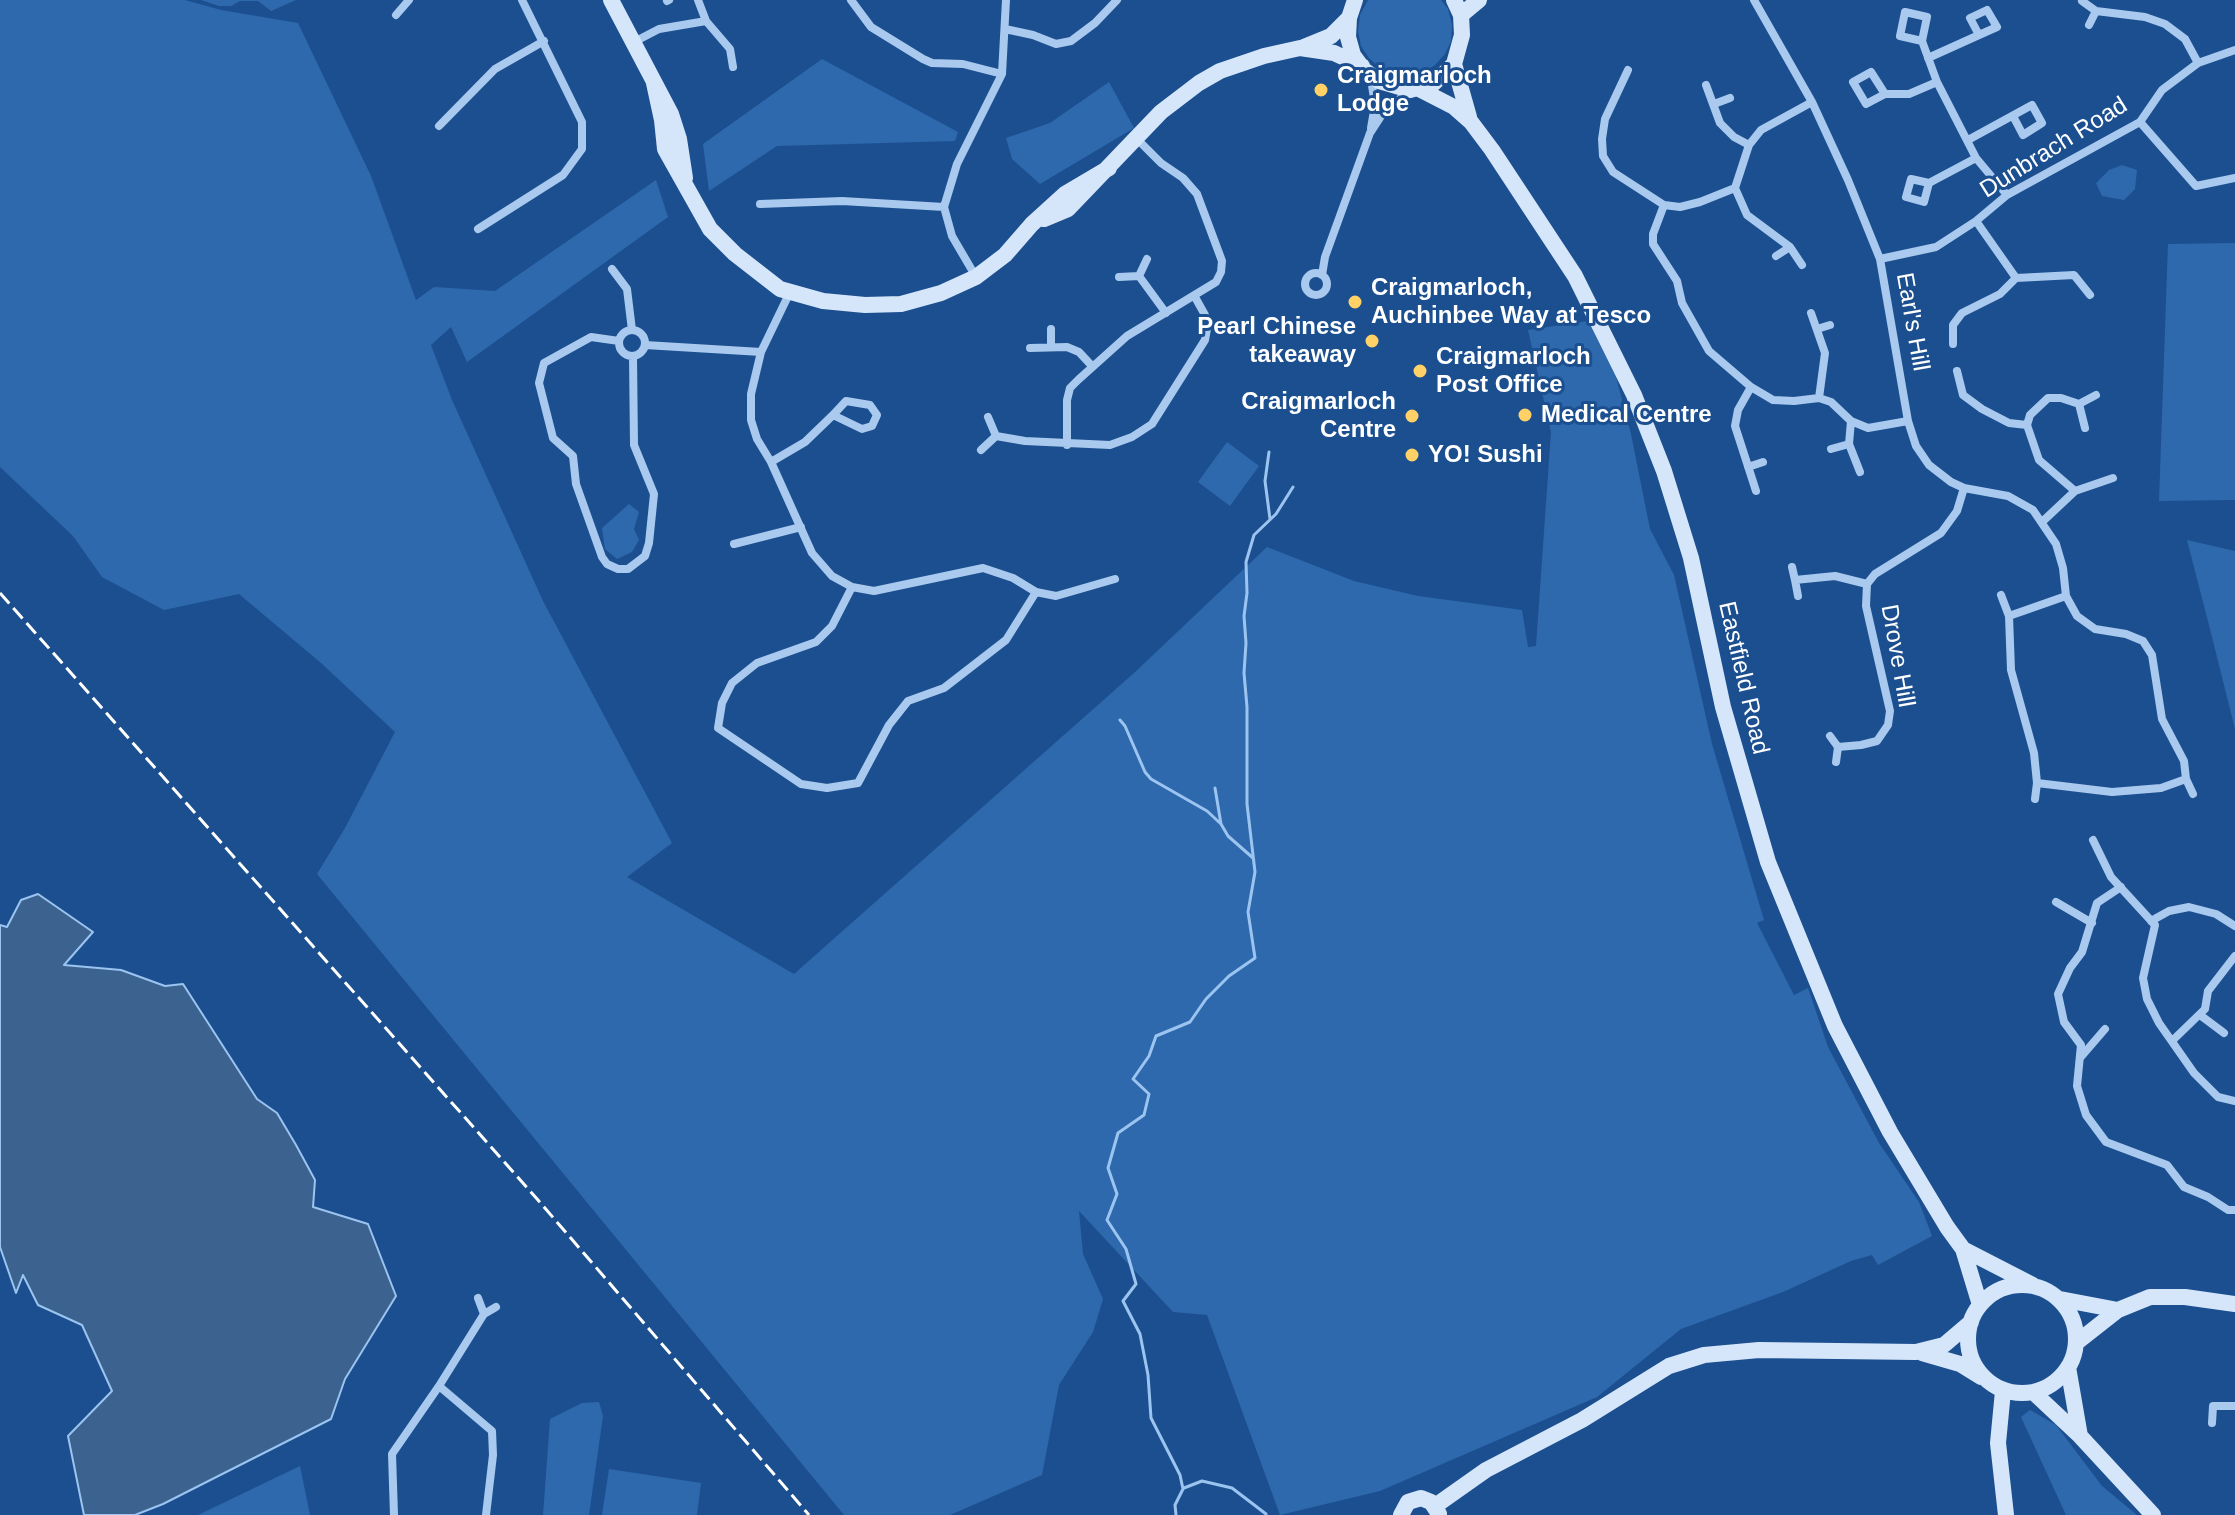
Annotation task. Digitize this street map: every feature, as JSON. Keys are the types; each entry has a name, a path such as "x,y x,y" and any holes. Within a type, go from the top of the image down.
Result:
{"street":[{"path":"396,15 409,0"},
{"path":"478,229 563,175 582,149 582,122 522,0"},
{"path":"611,0 654,83 665,149 710,229 780,289 823,301 865,305 901,304 941,293 976,277 1005,255 1032,224 1068,209 1161,112 1199,83 1242,62 1300,48 1331,36 1352,6"},
{"path":"698,0 706,21 730,49 733,67"},
{"path":"851,0 871,27 923,59 932,63 963,64 1002,74"},
{"path":"976,277 952,236 944,207 957,164 1002,74 1006,0"},
{"path":"1005,29 1056,44 1071,41 1095,23 1117,0"},
{"path":"1370,133 1383,113 1414,89 1442,78 1454,64 1462,35 1457,8 1479,0"},
{"name":"Earl's Hill","path":"1754,0 1812,102 1880,259 1908,421 1916,446 1929,465 1964,488 2008,496 2033,510 2056,544 2066,596"},
{"path":"2082,1 2096,11 2145,17 2165,24 2185,39 2198,63"},
{"path":"1322,275 1325,257 1370,133 1375,105 1365,70 1353,55 1348,37 1352,6"},
{"path":"2089,25 2096,11"},
{"path":"632,43 659,29 706,21"},
{"path":"1928,58 1979,35"},
{"path":"439,126 495,69 544,41"},
{"path":"1922,41 1937,82 1976,158 2007,195"},
{"name":"Eastfield Road","path":"1300,48 1334,53 1379,81 1414,89 1454,107 1471,122 1492,150 1575,276 1634,395 1664,471 1691,558 1737,761 1780,892 1823,1000 1855,1067 1930,1200 1963,1249 1980,1305"},
{"name":"Dunbrach Road","path":"1880,259 1936,247 1976,221 2007,195 2140,122 2162,90 2198,63 2235,50"},
{"name":"Eastfield Road","path":"1454,64 1471,122"},
{"path":"1628,70 1605,119 1602,139 1603,156 1613,172 1664,205 1680,207 1735,188"},
{"path":"1885,94 1909,94 1937,82"},
{"path":"1706,85 1720,123 1734,137 1749,145"},
{"path":"1714,104 1730,98"},
{"path":"1802,265 1790,247 1747,215 1735,188 1749,145 1761,130 1812,102"},
{"path":"1968,140 2013,116"},
{"path":"2140,122 2196,186 2235,178"},
{"path":"1067,445 1070,388 1127,336 1195,297 1216,282 1221,272 1222,261 1197,194 1137,139"},
{"path":"1929,183 1976,158"},
{"path":"760,204 842,201 944,207"},
{"path":"1664,205 1653,234 1653,244 1677,281 1682,303 1709,351 1751,387 1773,400 1819,398 1831,402 1851,421 1868,428 1908,421"},
{"path":"1976,221 2016,278"},
{"path":"1776,256 1790,247"},
{"path":"1139,276 1147,259"},
{"path":"612,269 627,289 632,330"},
{"path":"1953,344 1953,325 1962,313 2000,294 2016,278 2074,275 2090,295"},
{"path":"1139,276 1166,313"},
{"path":"1119,277 1139,276"},
{"path":"790,292 761,352 751,394 751,420 757,439 771,462 812,553 832,576 852,587 874,591 983,568 1013,578 1036,592 1056,596 1115,579"},
{"path":"996,436 1067,445 1110,445 1132,437 1152,424 1205,340 1205,315 1195,297"},
{"path":"1811,313 1825,353 1819,398"},
{"path":"1817,329 1830,325"},
{"path":"1051,329 1051,347"},
{"path":"632,330 642,334 645,345 639,355 633,357 624,355 619,341 622,334 632,330"},
{"path":"619,341 591,337 544,363 539,383 553,438 573,456 576,484 602,557 607,564 618,569 628,569 645,556 654,494 634,445 633,357"},
{"path":"645,345 761,352"},
{"path":"1030,348 1067,347 1079,352 1092,366"},
{"path":"1957,371 1963,395 1972,402 2009,423 2027,425"},
{"path":"1751,387 1738,410 1735,426 1756,491"},
{"path":"2075,491 2039,460 2027,425 2030,415 2048,398 2061,398 2079,404 2096,395"},
{"path":"771,462 805,442 846,401 870,405 877,415 872,426 862,429 833,415"},
{"path":"2079,404 2085,428"},
{"path":"988,417 996,436"},
{"path":"1851,421 1849,444 1860,472"},
{"path":"981,450 996,436"},
{"path":"1831,449 1849,444"},
{"path":"1748,467 1763,462"},
{"path":"2042,522 2075,491 2113,478"},
{"name":"Drove Hill","path":"1838,747 1877,741 1888,725 1890,711 1866,606 1867,584 1875,574 1941,533 1957,511 1964,488"},
{"path":"734,544 801,527"},
{"path":"1792,567 1798,596"},
{"name":"Drove Hill","path":"1795,580 1835,576 1867,584"},
{"path":"852,587 832,626 816,642 757,663 732,683 722,703 718,728 801,784 827,788 858,783 889,725 908,701 944,688 1006,640 1036,592"},
{"path":"2001,595 2009,616 2011,670 2034,753 2035,799"},
{"path":"2009,616 2066,596 2077,616 2095,629 2126,634 2143,641 2152,655 2162,719 2184,761 2186,779 2193,794"},
{"path":"1830,736 1838,747 1836,762"},
{"path":"2037,783 2112,792 2161,788 2186,779"},
{"path":"2093,840 2111,877 2155,925 2143,978 2147,999 2159,1023 2194,1073 2218,1097 2235,1101"},
{"path":"2121,887 2097,903 2082,952 2070,968 2058,994 2064,1022 2081,1045 2077,1086 2086,1115 2106,1142 2167,1165 2184,1187 2228,1210 2235,1210"},
{"path":"2056,902 2092,923"},
{"path":"2151,921 2169,911 2189,907 2216,914 2235,926"},
{"path":"2172,1041 2205,1009 2208,991 2235,956"},
{"path":"2200,1015 2224,1033"},
{"path":"2080,1059 2105,1029"},
{"name":"Eastfield Road","path":"1963,1249 2034,1286"},
{"path":"1916,1352 1944,1345 1971,1322 1980,1305 2000,1289 2034,1286 2060,1299 2118,1310"},
{"path":"2076,1343 2118,1310 2150,1297 2185,1297 2235,1304"},
{"path":"478,1298 484,1314"},
{"path":"2033,1392 2058,1379 2068,1367 2076,1343 2074,1323 2060,1299"},
{"path":"394,1515 392,1454 484,1314 496,1307"},
{"path":"1971,1322 1969,1345 1974,1362 1996,1386 2005,1514"},
{"path":"1401,1515 1404,1506 1414,1499 1425,1499 1437,1510 1486,1470 1582,1420 1669,1366 1704,1355 1759,1350 1916,1352 1960,1364 1996,1386 2033,1392 2080,1436 2153,1515"},
{"path":"2068,1367 2080,1436"},
{"path":"439,1386 492,1431 493,1455 486,1515"},
{"path":"2212,1423 2213,1406 2235,1406"}],"shaded area":[{"path":"0,0 185,0 221,10 298,23 371,176 416,300 434,287 495,291 656,180 668,217 467,362 451,327 431,345 452,400 543,601 672,843 627,877 794,974 1134,673 1267,547 1354,581 1418,596 1522,610 1528,647 1536,646 1551,432 1528,330 1588,321 1616,377 1650,529 1674,575 1712,744 1764,920 1757,923 1794,995 1808,988 1828,1047 1879,1143 1919,1202 1932,1236 1878,1265 1872,1255 1851,1261 1783,1292 1681,1329 1597,1397 1380,1491 1280,1515 1207,1315 1173,1312 1079,1211 1083,1254 1103,1299 1093,1332 1059,1385 1042,1475 950,1515 844,1515 317,874 395,732 321,663 239,594 164,610 102,577 73,536 0,467"},
{"path":"201,0 296,0 271,11 258,1 219,6"},
{"path":"1368,0 1441,0 1448,9 1452,25 1451,41 1445,54 1422,73 1408,76 1380,68 1361,46 1358,31 1360,15"},
{"path":"822,59 958,132 955,141 777,146 709,191 703,144"},
{"path":"1109,82 1134,128 1040,184 1012,159 1006,138 1050,123"},
{"path":"2122,165 2137,170 2135,189 2124,200 2102,196 2096,183 2109,170"},
{"path":"2235,243 2235,500 2159,501 2168,244"},
{"path":"1227,442 1259,466 1230,506 1198,482"},
{"path":"629,504 639,512 634,529 639,540 632,552 617,559 605,549 602,528"},
{"path":"2187,540 2235,551 2235,729 2212,637"},
{"path":"38,894 93,932 64,965 121,970 165,986 183,984 257,1099 277,1113 296,1145 315,1180 313,1207 368,1224 396,1296 345,1379 331,1419 163,1504 135,1515 84,1515 68,1436 112,1391 82,1325 38,1305 23,1275 16,1293 0,1247 0,925 7,927 21,900"},
{"path":"599,1402 603,1416 589,1515 543,1515 550,1419 582,1403"},
{"path":"2030,1410 2056,1425 2102,1486 2137,1515 2066,1515 2021,1417"},
{"path":"300,1466 310,1515 198,1515"},
{"path":"609,1469 701,1483 697,1515 602,1515"}],"waterway":[{"path":"1269,452 1265,481 1270,519"},
{"path":"1176,1515 1175,1505 1183,1489 1180,1475 1151,1418 1148,1375 1140,1334 1123,1301 1136,1284 1126,1249 1107,1220 1117,1194 1108,1168 1118,1133 1144,1115 1149,1094 1133,1079 1149,1056 1156,1036 1190,1022 1206,999 1229,976 1255,958 1248,912 1255,872 1247,804 1244,673 1246,562 1254,535 1276,514 1293,487"},
{"path":"1120,720 1151,779 1207,811 1228,836 1253,858"},
{"path":"1215,788 1221,824"},
{"path":"1184,1488 1202,1481 1232,1488 1266,1514"}],"railway":[{"path":"0,593 538,1200 809,1515"}],"place":[{"name":"Craigmarloch Lodge","path":"1321,90"},
{"name":"Craigmarloch, Auchinbee Way at Tesco","path":"1355,302"},
{"name":"Pearl Chinese takeaway","path":"1372,341"},
{"name":"Craigmarloch Post Office","path":"1420,371"},
{"name":"Medical Centre","path":"1525,415"},
{"name":"Craigmarloch Centre","path":"1412,416"},
{"name":"YO! Sushi","path":"1412,455"}]}
